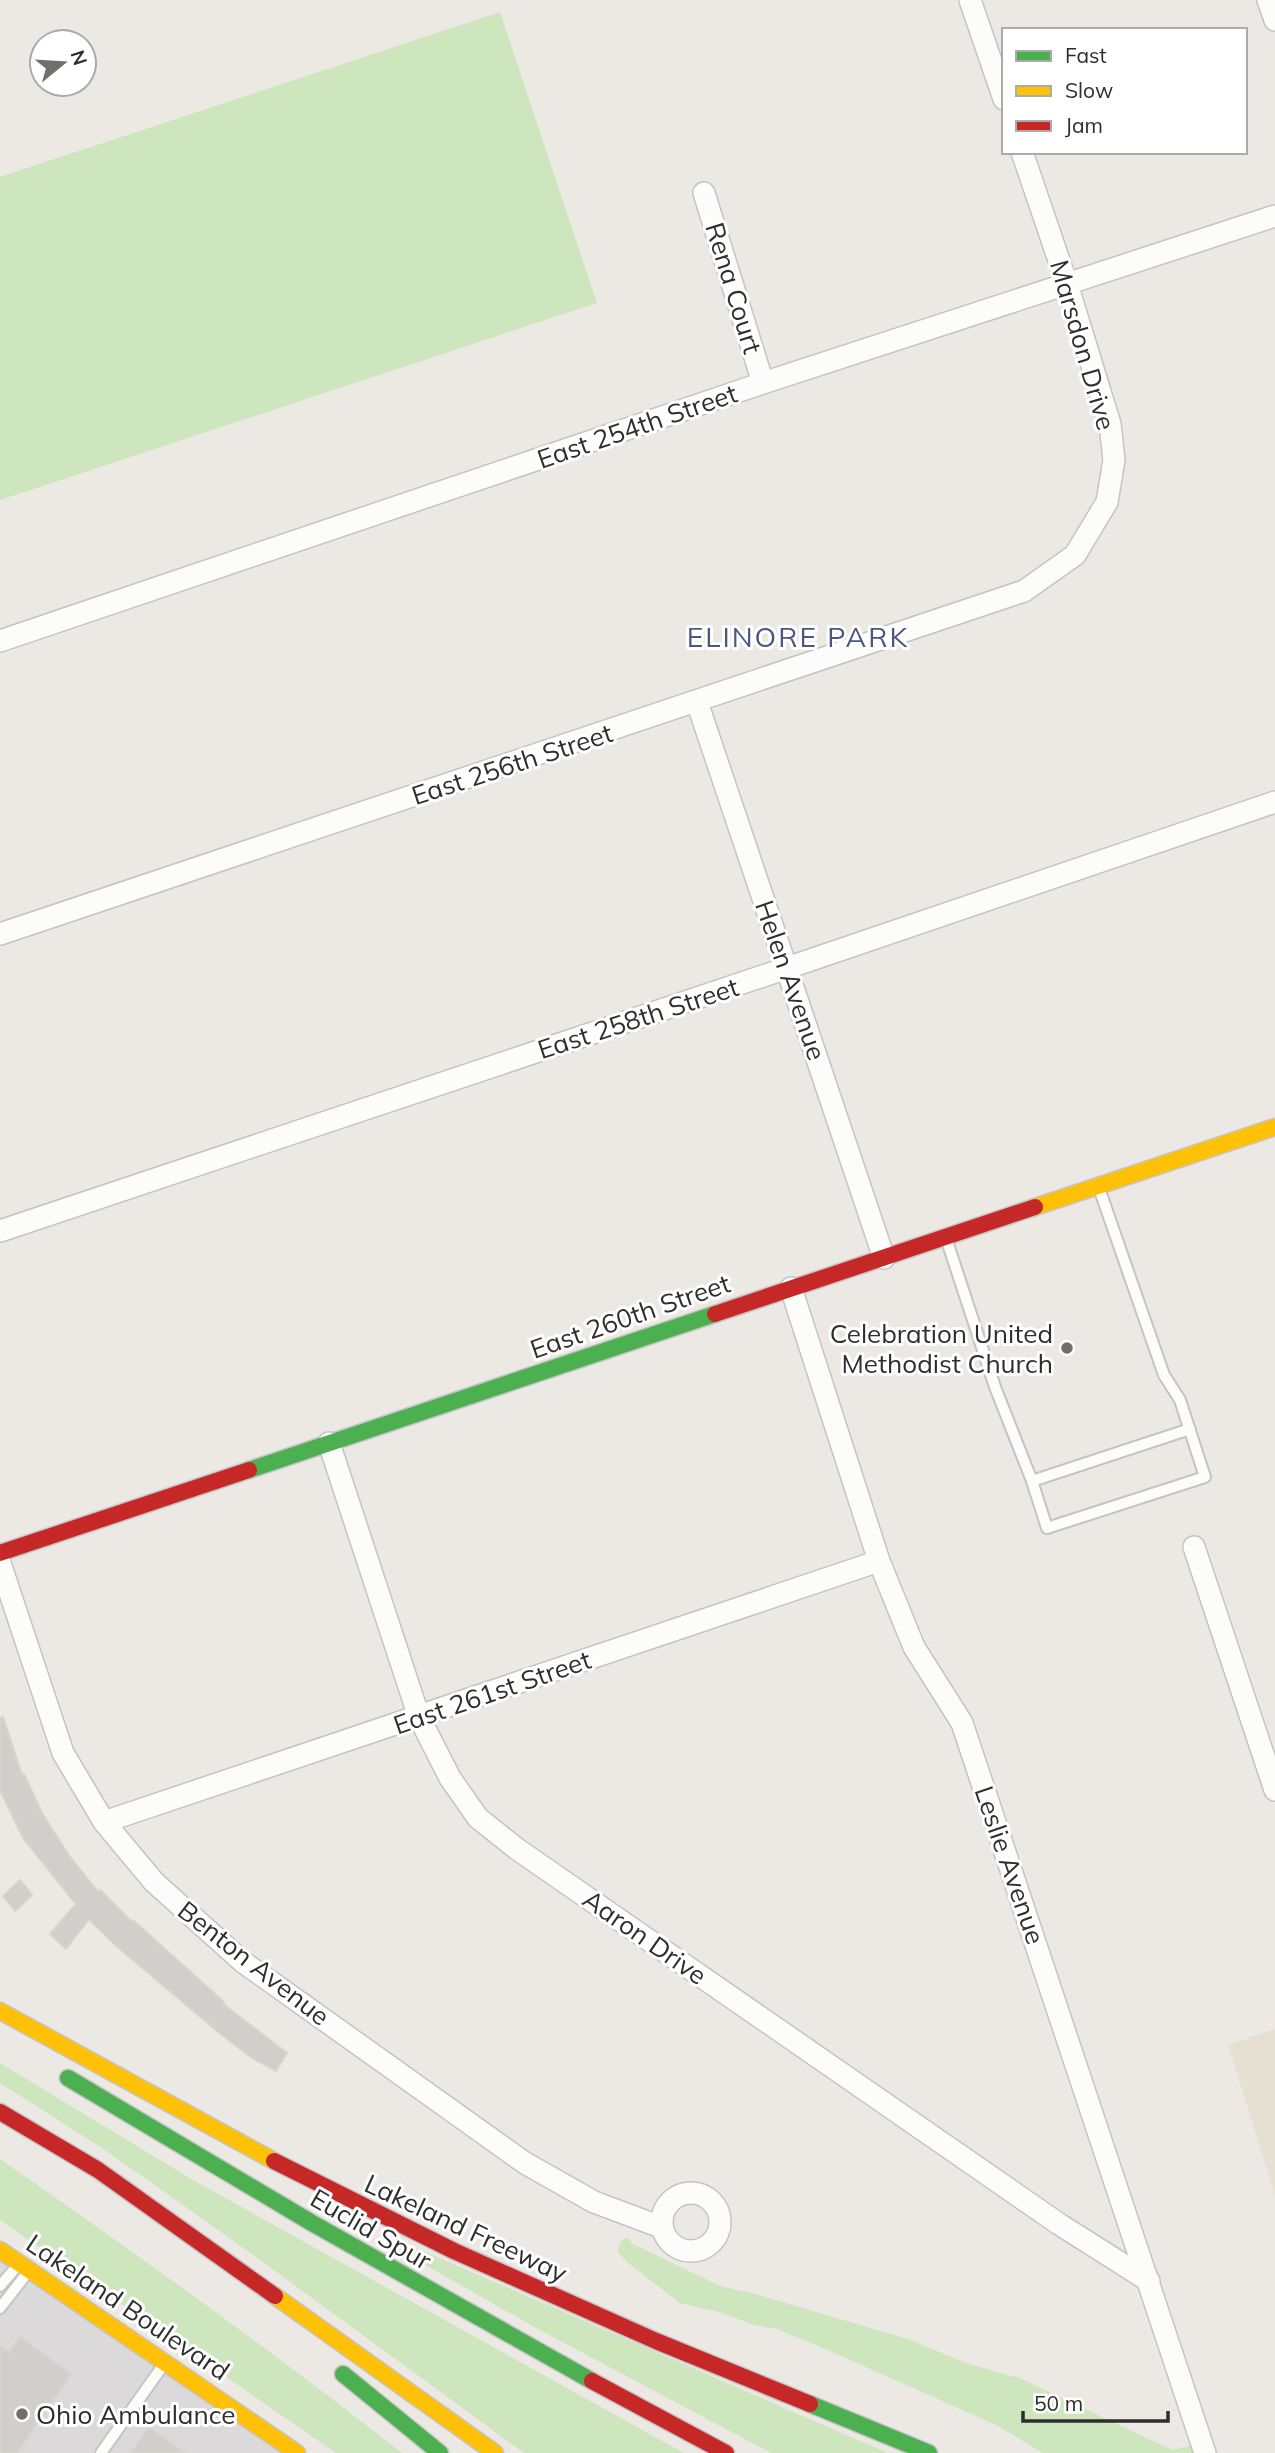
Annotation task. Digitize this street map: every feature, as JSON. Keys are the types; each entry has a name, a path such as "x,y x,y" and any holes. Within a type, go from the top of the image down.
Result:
{"main road":[{"name":"East 260th Street","path":"0,1553 1275,1127"},
{"name":"Lakeland Freeway","path":"0,2011 268,2158 454,2251 656,2341 929,2453"},
{"name":"Euclid Spur","path":"58,2071 373,2260 726,2453"},
{"path":"0,2114 64,2169"},
{"path":"0,2114 98,2170 495,2453"},
{"name":"Lakeland Boulevard","path":"0,2250 297,2453"},
{"path":"328,2361 440,2453"}],"street":[{"path":"970,0 1002,93"},
{"path":"1268,0 1275,20"},
{"name":"Marsdon Drive","path":"1023,154 1067,284 1110,424 1114,460 1107,502 1075,555 1024,592"},
{"name":"Rena Court","path":"704,192 763,383"},
{"name":"East 254th Street","path":"0,641 763,383 1275,216"},
{"name":"East 256th Street","path":"0,934 1024,592"},
{"name":"Helen Avenue","path":"697,702 884,1258"},
{"name":"East 258th Street","path":"0,1231 1275,802"},
{"name":"Leslie Avenue","path":"791,1288 879,1561 914,1647 962,1723 1205,2453"},
{"name":"Aaron Drive","path":"329,1443 419,1717 450,1778 478,1818 1059,2224 1149,2281"},
{"path":"1194,1547 1271,1767 1275,1790"},
{"name":"East 261st Street","path":"104,1822 879,1561"},
{"name":"Benton Avenue","path":"0,1563 63,1753 104,1822 153,1882 243,1962 525,2163 594,2202 661,2227"}],"lane":[{"path":"945,1237 995,1387 1032,1481 1047,1528 1205,1477 1180,1400 1164,1375 1098,1186"},
{"path":"1032,1481 1190,1429"},
{"path":"0,2286 24,2266"},
{"path":"0,2308 24,2266"},
{"path":"101,2453 166,2361"}],"shaded area":[{"path":"1275,2029 1275,2195 1228,2045"},
{"path":"0,2250 297,2453 0,2453"}],"green space":[{"path":"500,12 597,303 0,500 0,177"},
{"path":"0,2063 193,2180 684,2453 524,2453 102,2148 0,2083"},
{"path":"0,2159 203,2303 402,2453 336,2453 0,2220"},
{"path":"628,2238 633,2244 720,2286 908,2339 969,2364 1022,2379 1172,2450 1194,2445 1194,2453 1043,2453 996,2425 777,2329 680,2303 628,2263 617,2251 622,2240"},
{"path":"412,2246 888,2453 771,2453 536,2328 406,2254"}],"building":[{"path":"3,1717 22,1775 24,1774 42,1813 68,1854 98,1892 100,1890 132,1922 133,1920 224,2002 223,2004 287,2053 276,2071 249,2056 217,2031 114,1944 89,1919 66,1949 50,1934 76,1904 23,1838 0,1790 0,1718"},
{"path":"20,1880 32,1895 15,1911 3,1896"},
{"name":"Ohio Ambulance","path":"20,2337 71,2374 17,2453 0,2453 0,2346 9,2352"},
{"path":"149,2427 185,2453 131,2453"}],"traffic: fast":[{"path":"249,1470 715,1314"},
{"path":"68,2078 312,2223 592,2381"},
{"path":"343,2374 440,2453"},
{"path":"810,2404 929,2453"}],"traffic: slow":[{"path":"1035,1207 1275,1127"},
{"path":"0,2011 274,2161"},
{"path":"0,2250 297,2453"},
{"path":"275,2296 495,2453"}],"traffic: jam":[{"path":"715,1314 1035,1207"},
{"path":"0,1553 249,1470"},
{"path":"0,2112 98,2170 275,2296"},
{"path":"274,2161 454,2251 656,2341 810,2404"},
{"path":"592,2381 726,2453"}],"place":[{"name":"Celebration United Methodist Church","path":"1067,1348"},
{"name":"Ohio Ambulance","path":"22,2414"}],"district":[{"name":"ELINORE PARK","path":"798,636"}]}
